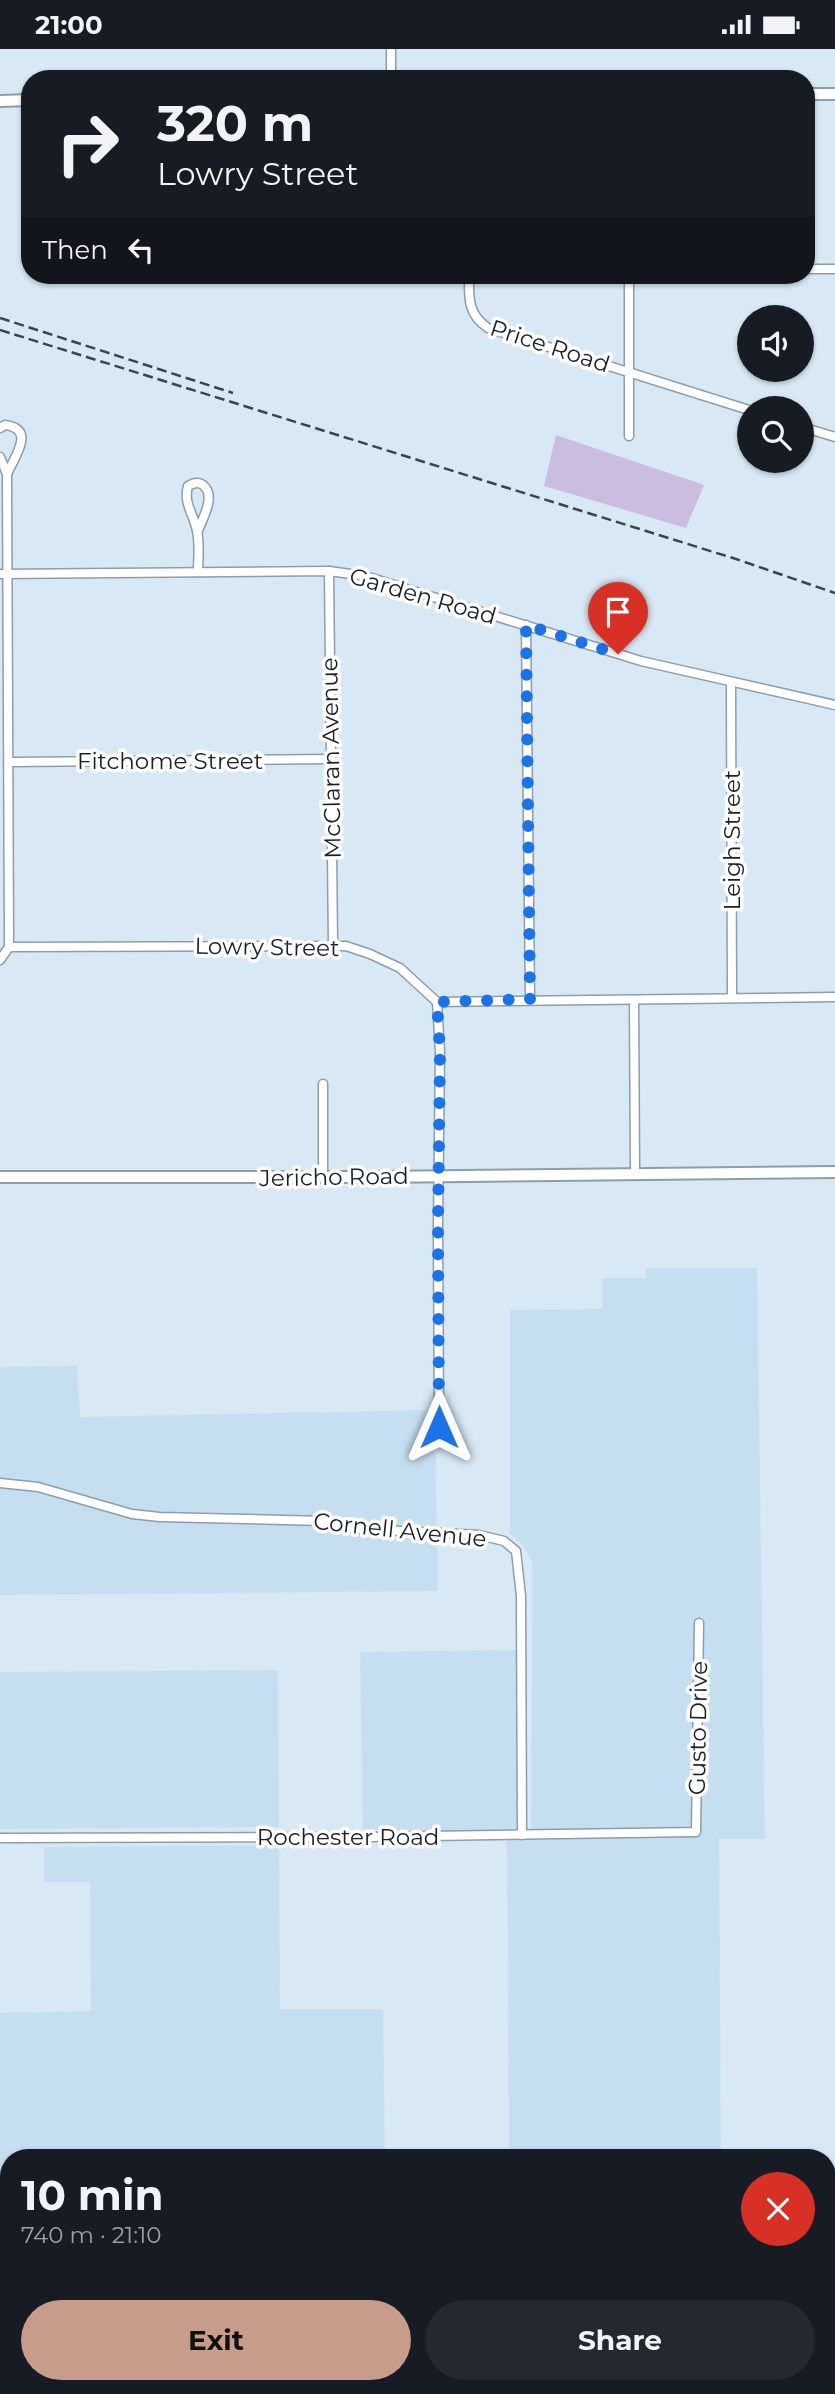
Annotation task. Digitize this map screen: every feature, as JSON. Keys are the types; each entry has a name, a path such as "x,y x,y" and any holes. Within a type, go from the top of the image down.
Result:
{"main road":[{"path":"815,94 835,94"},
{"path":"0,101 21,100"},
{"name":"Jericho Road","path":"0,1177 835,1172"}],"street":[{"path":"391,49 391,70"},
{"path":"815,269 835,269"},
{"name":"Price Road","path":"470,284 471,311 475,318 488,328 737,406"},
{"path":"629,284 629,436"},
{"path":"0,428 5,425 13,426 19,429 22,436 20,447 7,474 4,574 10,762 9,947 0,960"},
{"path":"814,431 835,437"},
{"path":"0,457 7,474"},
{"path":"198,531 187,506 186,495 188,486 194,483 201,483 207,488 209,497 198,531 198,572"},
{"name":"Garden Road","path":"4,574 329,571 365,576 641,661 835,705"},
{"name":"McClaran Avenue","path":"329,571 332,946"},
{"path":"526,625 530,999"},
{"name":"Leigh Street","path":"731,682 732,997"},
{"name":"Fitchome Street","path":"10,762 331,759"},
{"name":"Lowry Street","path":"9,947 346,946 393,965 437,1002"},
{"path":"439,1427 440,1052 437,1002 835,997"},
{"path":"634,1000 635,1174"},
{"path":"323,1084 323,1177"},
{"name":"Cornell Avenue","path":"0,1483 38,1487 132,1514 325,1521 342,1528 479,1535 505,1541 516,1551 521,1596 522,1835"},
{"name":"Gusto Drive","path":"696,1832 699,1623"},
{"name":"Rochester Road","path":"0,1838 696,1832"}],"shaded area":[{"path":"556,435 704,485 686,528 544,486"},
{"path":"646,1268 757,1268 765,1839 719,1839 721,2149 509,2149 507,1840 531,1839 532,1560 523,1545 510,1534 510,1310 602,1309 602,1278 646,1278"},
{"path":"77,1366 80,1417 435,1410 438,1591 0,1595 0,1367"},
{"path":"516,1650 519,1831 363,1834 360,1652"},
{"path":"278,1670 279,1827 0,1829 0,1672"},
{"path":"279,1845 280,2009 383,2009 385,2149 0,2149 0,2013 91,2011 90,1882 44,1882 44,1847"}],"railway":[{"path":"0,318 233,393"},
{"path":"0,330 736,559 835,593"}],"route":[{"path":"439,1427 440,1052 437,1002 530,999 526,625 618,654"}]}
